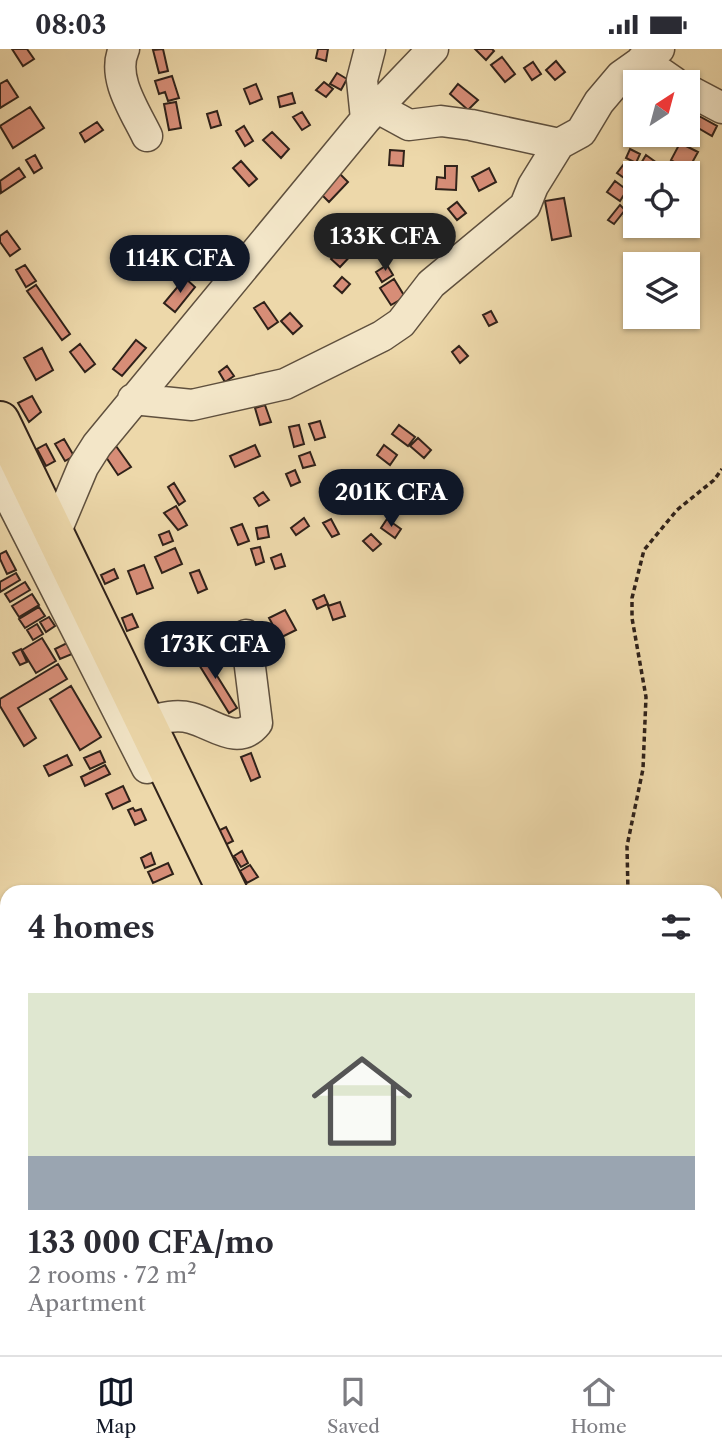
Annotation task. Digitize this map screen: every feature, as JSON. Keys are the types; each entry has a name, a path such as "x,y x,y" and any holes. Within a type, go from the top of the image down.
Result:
{"main road":[{"path":"3,435 225,885"}],"street":[{"path":"124,49 119,65 120,77 147,137"},
{"path":"370,49 362,80 371,113"},
{"path":"54,536 83,467 97,445 371,113 433,49"},
{"path":"134,399 192,405 285,384 382,336 401,323 431,284 525,206 533,186 559,144 581,132 604,95 621,76 650,55 663,70"},
{"path":"700,96 722,108"},
{"path":"371,113 409,125 441,121 559,144"},
{"path":"0,479 207,885"},
{"path":"147,722 174,716 192,718 240,735 250,733 257,723 246,635"}],"path":[{"path":"628,885 627,846 643,769 646,697 632,618 632,598 644,550 677,510 714,480 722,469"}],"building":[{"path":"12,49 27,49 34,59 23,66"},
{"path":"163,49 168,71 159,73 153,50"},
{"path":"318,49 328,49 326,61 316,58"},
{"path":"475,49 492,49 494,51 486,60"},
{"path":"502,57 515,74 505,82 491,65"},
{"path":"556,61 565,72 555,80 546,70"},
{"path":"533,62 541,74 532,80 524,68"},
{"path":"337,73 347,79 341,90 330,84"},
{"path":"172,76 179,98 168,101 165,92 159,94 155,81"},
{"path":"7,80 18,97 0,108 0,84"},
{"path":"324,82 333,89 326,97 316,90"},
{"path":"256,84 262,99 250,104 244,89"},
{"path":"458,84 478,100 468,110 450,94"},
{"path":"292,93 295,103 280,107 278,97"},
{"path":"176,102 181,128 169,130 164,104"},
{"path":"30,107 44,128 13,148 0,126"},
{"path":"217,111 221,125 211,128 207,114"},
{"path":"302,112 310,125 302,130 293,117"},
{"path":"700,117 717,126 712,136 700,129"},
{"path":"97,122 103,130 85,142 80,133"},
{"path":"244,126 253,141 245,146 236,131"},
{"path":"272,132 289,149 281,158 263,140"},
{"path":"678,147 688,147 698,152 693,161 671,160"},
{"path":"630,149 640,154 637,161 626,158"},
{"path":"390,150 404,151 403,166 389,165"},
{"path":"35,155 42,168 34,173 26,160"},
{"path":"646,155 654,161 642,161"},
{"path":"241,161 257,179 249,186 233,168"},
{"path":"623,165 623,177 617,173"},
{"path":"445,166 457,166 456,190 436,189 437,177 445,178"},
{"path":"19,168 25,177 1,193 0,181"},
{"path":"489,168 496,182 479,191 472,177"},
{"path":"339,173 348,182 329,202 320,193"},
{"path":"615,181 623,187 620,201 607,192"},
{"path":"564,198 571,236 552,240 545,201"},
{"path":"457,202 466,213 457,220 448,209"},
{"path":"620,205 623,208 623,213 614,224 608,220"},
{"path":"363,221 370,230 357,240 350,230"},
{"path":"422,227 429,238 417,245 410,234"},
{"path":"334,229 356,250 340,267 331,259 339,250 326,238"},
{"path":"7,231 20,249 10,256 0,242 0,236"},
{"path":"371,238 377,249 367,255 361,244"},
{"path":"392,243 398,254 389,258 383,247"},
{"path":"25,265 36,281 26,287 16,270"},
{"path":"387,265 393,275 382,282 376,272"},
{"path":"342,277 350,284 342,293 334,286"},
{"path":"185,278 195,287 175,312 164,303"},
{"path":"394,279 405,297 391,305 380,288"},
{"path":"36,285 70,334 62,340 27,291"},
{"path":"264,302 278,322 268,329 254,308"},
{"path":"491,311 497,322 489,326 483,315"},
{"path":"290,313 302,326 293,334 281,321"},
{"path":"136,340 146,348 122,376 113,369"},
{"path":"80,344 95,364 85,372 70,352"},
{"path":"459,346 468,356 460,363 452,352"},
{"path":"42,348 53,370 36,380 24,358"},
{"path":"227,366 234,376 225,382 219,372"},
{"path":"32,396 41,412 29,422 18,403"},
{"path":"265,405 271,422 260,425 255,408"},
{"path":"320,421 325,437 315,440 309,424"},
{"path":"299,425 304,444 294,447 289,427"},
{"path":"399,425 415,437 408,446 392,434"},
{"path":"418,438 431,450 424,458 410,446"},
{"path":"64,439 74,456 65,461 55,444"},
{"path":"46,444 55,461 46,466 37,449"},
{"path":"255,445 260,456 235,467 230,456"},
{"path":"384,445 397,455 390,465 377,455"},
{"path":"116,446 131,467 118,475 104,454"},
{"path":"310,452 315,465 303,468 299,456"},
{"path":"295,470 300,482 291,486 286,474"},
{"path":"174,483 185,501 179,505 168,487"},
{"path":"263,492 269,500 259,506 254,498"},
{"path":"176,506 187,525 178,530 164,513"},
{"path":"304,518 309,526 296,535 291,528"},
{"path":"331,519 339,534 332,537 323,523"},
{"path":"387,519 401,529 395,538 381,528"},
{"path":"242,524 249,541 238,545 231,528"},
{"path":"267,526 269,537 258,539 256,528"},
{"path":"169,531 173,541 163,545 159,535"},
{"path":"371,534 381,544 373,551 363,541"},
{"path":"260,547 264,562 256,565 251,549"},
{"path":"175,548 182,564 162,573 155,557"},
{"path":"6,551 16,570 7,574 0,559 0,554"},
{"path":"281,554 285,566 275,569 271,558"},
{"path":"144,565 153,588 137,594 128,571"},
{"path":"114,569 118,578 105,584 101,575"},
{"path":"199,570 207,589 198,593 190,573"},
{"path":"16,573 20,580 0,592 0,582"},
{"path":"25,582 30,590 10,602 5,594"},
{"path":"32,594 39,605 19,617 12,606"},
{"path":"324,595 328,604 317,609 313,600"},
{"path":"340,602 345,616 333,620 328,606"},
{"path":"39,607 45,616 25,628 19,619"},
{"path":"285,610 296,630 280,638 269,618"},
{"path":"132,614 138,627 127,631 122,618"},
{"path":"49,617 55,626 46,632 40,622"},
{"path":"37,624 43,634 33,640 27,630"},
{"path":"42,638 56,661 36,673 22,650"},
{"path":"67,643 72,654 60,659 55,649"},
{"path":"21,649 27,662 20,665 13,653"},
{"path":"201,650 237,708 229,713 193,655"},
{"path":"58,664 67,679 18,708 36,738 24,746 0,706 0,699"},
{"path":"71,686 101,737 80,750 50,699"},
{"path":"100,751 105,762 90,769 84,758"},
{"path":"251,753 260,777 251,781 241,757"},
{"path":"67,755 72,765 49,776 44,766"},
{"path":"105,765 110,774 85,786 81,777"},
{"path":"123,786 130,801 113,809 106,794"},
{"path":"133,808 135,811 141,809 146,820 135,825 128,810"},
{"path":"226,827 233,841 225,845 218,831"},
{"path":"242,851 248,863 241,867 234,856"},
{"path":"151,853 155,864 145,868 141,858"},
{"path":"168,863 173,874 153,883 148,872"},
{"path":"250,865 258,877 247,883 240,871"}]}
